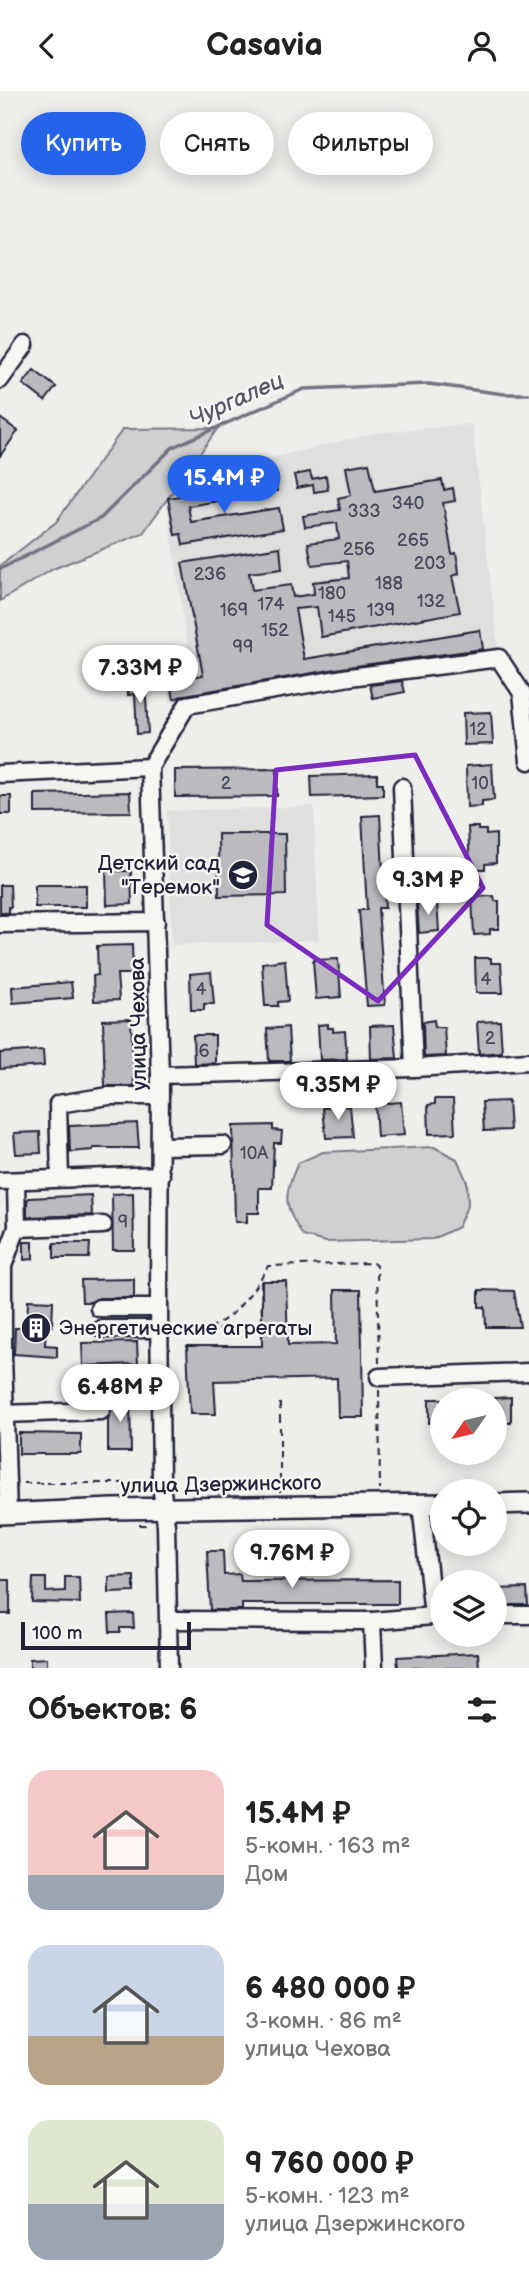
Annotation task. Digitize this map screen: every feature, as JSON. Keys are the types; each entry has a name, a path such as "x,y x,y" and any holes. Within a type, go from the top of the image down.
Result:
{"main road":[{"path":"507,1504 529,1503"},
{"name":"улица Дзержинского","path":"4,1514 430,1504"}],"street":[{"path":"0,380 25,345"},
{"path":"0,774 150,767 187,705 350,677 499,658 522,693 529,761"},
{"name":"улица Чехова","path":"150,767 160,1075 159,1329 162,1483 170,1620 169,1668"},
{"path":"402,787 414,1068"},
{"path":"0,924 156,922"},
{"path":"160,1075 414,1068 529,1061"},
{"path":"60,1178 58,1104 109,1096 160,1096"},
{"path":"161,1146 223,1145"},
{"path":"4,1514 1,1266 17,1228 5,1181 160,1175"},
{"path":"17,1228 103,1225"},
{"path":"99,1308 159,1308"},
{"path":"102,1329 159,1329"},
{"path":"379,1377 529,1372"},
{"path":"2,1414 101,1411"},
{"path":"421,1504 431,1570"},
{"path":"507,1615 529,1615"},
{"path":"170,1620 372,1621 430,1617"},
{"path":"372,1621 374,1668"}],"path":[{"path":"205,1329 239,1307 268,1266 373,1263 377,1267 380,1504"},
{"path":"159,1329 262,1328 261,1278"},
{"path":"280,1403 280,1507"},
{"path":"5,1484 162,1483"}],"highlighted area":[{"path":"415,755 483,888 378,1001 267,925 276,770"}],"shaded area":[{"path":"472,424 499,654 170,703 168,668 188,650 164,483 376,433"},
{"path":"218,428 143,533 53,569 0,601 0,566 56,522 123,429"},
{"name":"Детский сад \"Теремок\"","path":"314,806 319,940 172,945 167,811"},
{"path":"434,1147 457,1159 467,1182 468,1204 458,1227 433,1239 326,1242 303,1236 287,1200 298,1163 323,1152"}],"building":[{"path":"34,370 56,387 45,401 23,384"},
{"path":"0,418 18,431 0,456"},
{"path":"369,463 375,491 442,480 444,490 453,488 455,501 443,503 452,554 456,553 458,564 459,574 452,576 460,612 321,637 317,607 295,609 304,659 480,630 483,649 348,667 174,699 170,680 203,675 182,563 280,547 282,569 249,573 252,590 291,585 293,597 314,594 313,582 349,578 347,561 312,565 308,543 339,539 337,523 305,527 303,516 340,510 338,498 351,495 346,467"},
{"path":"310,472 312,479 326,476 328,490 314,492 313,485 297,488 294,475"},
{"path":"275,479 277,491 188,506 191,522 279,508 283,529 183,545 181,534 175,535 168,498"},
{"path":"145,681 148,733 137,734 135,694 128,695 128,683"},
{"path":"402,681 405,692 373,698 370,685"},
{"path":"491,712 493,744 464,745 463,713"},
{"path":"492,764 494,800 482,801 482,806 467,807 466,766"},
{"path":"277,769 277,796 175,797 175,770"},
{"path":"377,774 377,783 383,783 383,795 312,797 311,776"},
{"path":"130,792 131,812 35,813 35,794"},
{"path":"0,796 11,796 11,814 0,814"},
{"path":"380,815 385,908 378,908 385,1005 367,1006 359,910 367,910 362,816"},
{"path":"468,827 486,830 486,835 496,834 496,863 485,864 485,869 470,869"},
{"path":"218,834 285,834 286,895 219,896"},
{"path":"106,871 131,871 132,904 107,905"},
{"path":"0,885 10,885 9,913 0,913"},
{"path":"35,885 86,885 86,907 35,907"},
{"path":"494,896 495,901 499,901 499,929 490,929 490,934 474,935 472,897"},
{"path":"437,902 439,931 419,933 417,903"},
{"path":"132,945 133,974 117,974 119,1000 94,1001 93,976 98,975 97,946"},
{"path":"475,958 491,958 491,963 501,963 503,993 476,993"},
{"path":"338,959 341,997 316,999 313,960"},
{"path":"285,960 288,1001 278,1002 278,1006 265,1006 262,963"},
{"path":"211,972 214,1004 204,1004 204,1010 191,1010 190,974"},
{"path":"71,982 73,998 13,1003 12,987"},
{"path":"131,1019 134,1086 105,1086 103,1020"},
{"path":"434,1020 435,1027 444,1027 446,1056 424,1057 423,1022"},
{"path":"500,1021 502,1052 479,1054 477,1022"},
{"path":"328,1024 328,1028 333,1028 333,1032 345,1031 347,1059 320,1060 318,1025"},
{"path":"394,1025 397,1058 371,1059 370,1026"},
{"path":"288,1027 290,1061 269,1061 267,1029"},
{"path":"193,1035 215,1035 215,1063 194,1064"},
{"path":"43,1050 44,1066 0,1069 0,1053"},
{"path":"435,1099 453,1099 455,1133 429,1134 428,1105 435,1104"},
{"path":"508,1101 510,1130 484,1131 482,1102"},
{"path":"401,1102 404,1135 377,1137 375,1104"},
{"path":"350,1106 353,1137 326,1138 323,1108"},
{"path":"137,1123 139,1148 93,1148 70,1152 69,1126"},
{"path":"273,1125 273,1130 282,1131 281,1143 274,1143 272,1188 259,1188 259,1213 247,1213 247,1222 235,1222 233,1126"},
{"path":"40,1132 41,1153 16,1154 14,1133"},
{"path":"133,1193 134,1250 113,1250 112,1194"},
{"path":"91,1195 92,1215 27,1217 29,1198"},
{"path":"24,1242 33,1242 33,1259 24,1260"},
{"path":"54,1243 90,1243 89,1258 54,1258"},
{"path":"134,1279 134,1298 99,1298 82,1302 81,1280"},
{"path":"262,1281 286,1281 288,1345 336,1344 335,1290 361,1290 363,1417 338,1417 337,1378 214,1381 216,1414 190,1414 187,1346 262,1346"},
{"path":"479,1290 514,1291 520,1327 486,1327 485,1307 479,1307"},
{"name":"Энергетические агрегаты","path":"28,1300 53,1301 52,1326 46,1325 45,1345 57,1346 57,1357 14,1354 15,1328 27,1328"},
{"path":"137,1342 138,1364 83,1366 82,1343"},
{"path":"108,1395 130,1395 131,1452 108,1452 108,1419 111,1411"},
{"path":"508,1397 511,1397 511,1423 508,1423"},
{"path":"19,1433 81,1434 81,1454 19,1454"},
{"path":"207,1551 223,1551 224,1575 240,1574 241,1581 398,1580 398,1604 242,1604 242,1610 210,1610"},
{"path":"134,1576 134,1592 109,1593 109,1577"},
{"path":"65,1577 79,1577 80,1603 32,1602 33,1578 46,1578 46,1592 65,1591"},
{"path":"0,1580 10,1580 10,1614 0,1614"},
{"path":"527,1588 528,1605 507,1605 507,1589"},
{"path":"133,1613 134,1628 120,1628 120,1632 110,1632 109,1614"},
{"path":"478,1653 479,1668 398,1668 397,1657"},
{"path":"47,1658 47,1668 30,1668 30,1659"}],"waterway":[{"name":"Чургалец","path":"0,569 101,518 173,447 304,389 429,384 504,394 529,394"}],"place":[{"name":"Детский сад \"Теремок\"","path":"243,875"},
{"name":"Энергетические агрегаты","path":"36,1328"}]}
